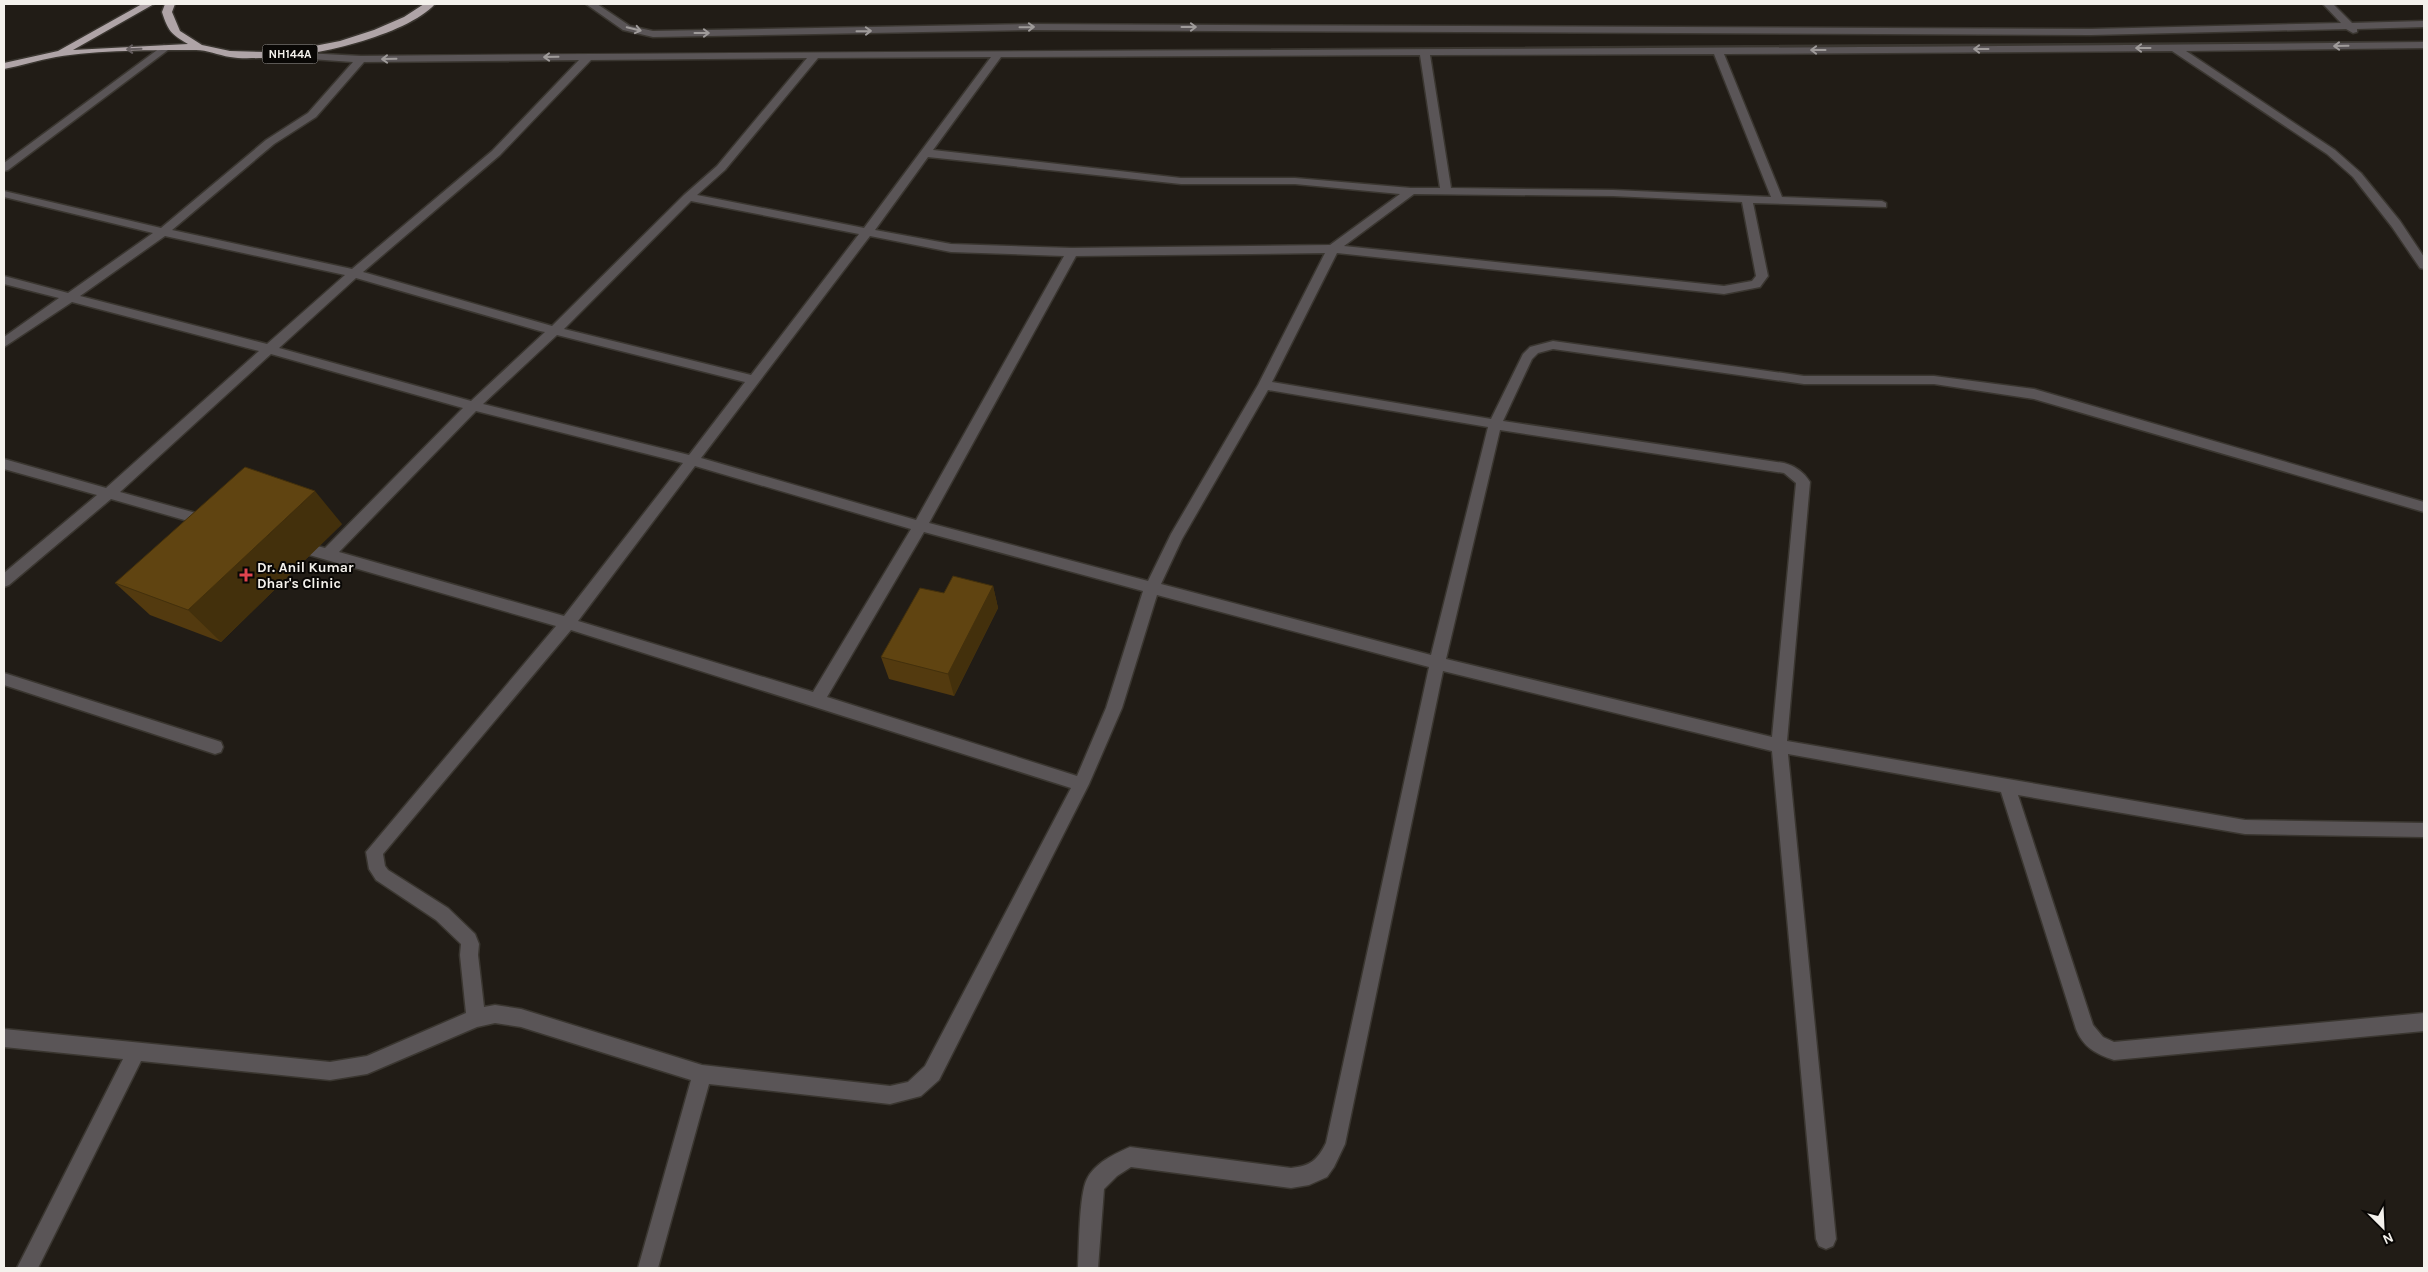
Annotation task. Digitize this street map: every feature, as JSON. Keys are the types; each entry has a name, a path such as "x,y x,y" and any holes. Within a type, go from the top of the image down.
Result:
{"highway":[{"name":"NH144A","path":"57,54 149,4"},
{"name":"NH144A","path":"170,4 167,12 175,33 200,47"},
{"name":"NH144A","path":"4,66 57,54 164,48 200,47 238,55 286,55 339,45 389,28 430,4"}],"street":[{"path":"591,4 627,28 653,34 1030,27 2091,32 2424,24"},
{"path":"2328,4 2369,46"},
{"path":"286,55 361,60 816,54 2175,48 2424,45"},
{"path":"4,168 164,48"},
{"path":"2175,48 2331,152 2357,175 2396,224 2424,265"},
{"path":"1717,50 1778,200"},
{"path":"1424,51 1446,192"},
{"path":"476,1018 469,955 471,945 468,939 459,927 382,875 377,869 374,852 567,624 867,232 999,53"},
{"path":"328,554 473,406 555,330 688,196 722,168 816,54"},
{"path":"4,581 107,495 354,273 496,153 588,57"},
{"path":"4,342 163,232 270,142 312,115 361,60"},
{"path":"926,153 1181,181 1294,180 1411,191 1613,193 1882,205"},
{"path":"4,1038 337,1070 367,1065 476,1018 495,1014 521,1018 702,1074 890,1095 907,1093 919,1088 932,1072 1080,784 1114,708 1152,587 1176,538 1264,385 1332,249 1411,191"},
{"path":"4,194 163,232 354,273 555,330 754,380"},
{"path":"688,196 951,248 1072,252 1332,249 1724,290 1756,284 1762,276 1747,199"},
{"path":"817,699 920,526 1072,252"},
{"path":"4,280 268,349 473,406 691,460 920,526 1438,663 1779,746 2245,827 2424,830"},
{"path":"1088,1268 1094,1186 1100,1175 1130,1157 1291,1178 1311,1176 1325,1166 1335,1144 1438,663 1495,424 1526,356 1534,350 1553,346 1804,380 1934,380 2034,394 2424,507"},
{"path":"1264,385 1495,424 1784,468 1800,477 1803,482 1779,746 1826,1239"},
{"path":"4,464 107,495 222,526"},
{"path":"280,541 817,699 1080,784"},
{"path":"4,679 215,747"},
{"path":"2007,786 2085,1030 2089,1037 2102,1048 2114,1051 2424,1022"},
{"path":"27,1268 137,1050"},
{"path":"648,1268 702,1074"}],"building":[{"path":"245,467 315,491 188,610 115,583"},
{"path":"953,576 993,586 948,674 881,657 920,588 944,593"}],"place":[{"name":"Dr. Anil Kumar Dhar's Clinic","path":"246,575"}]}
